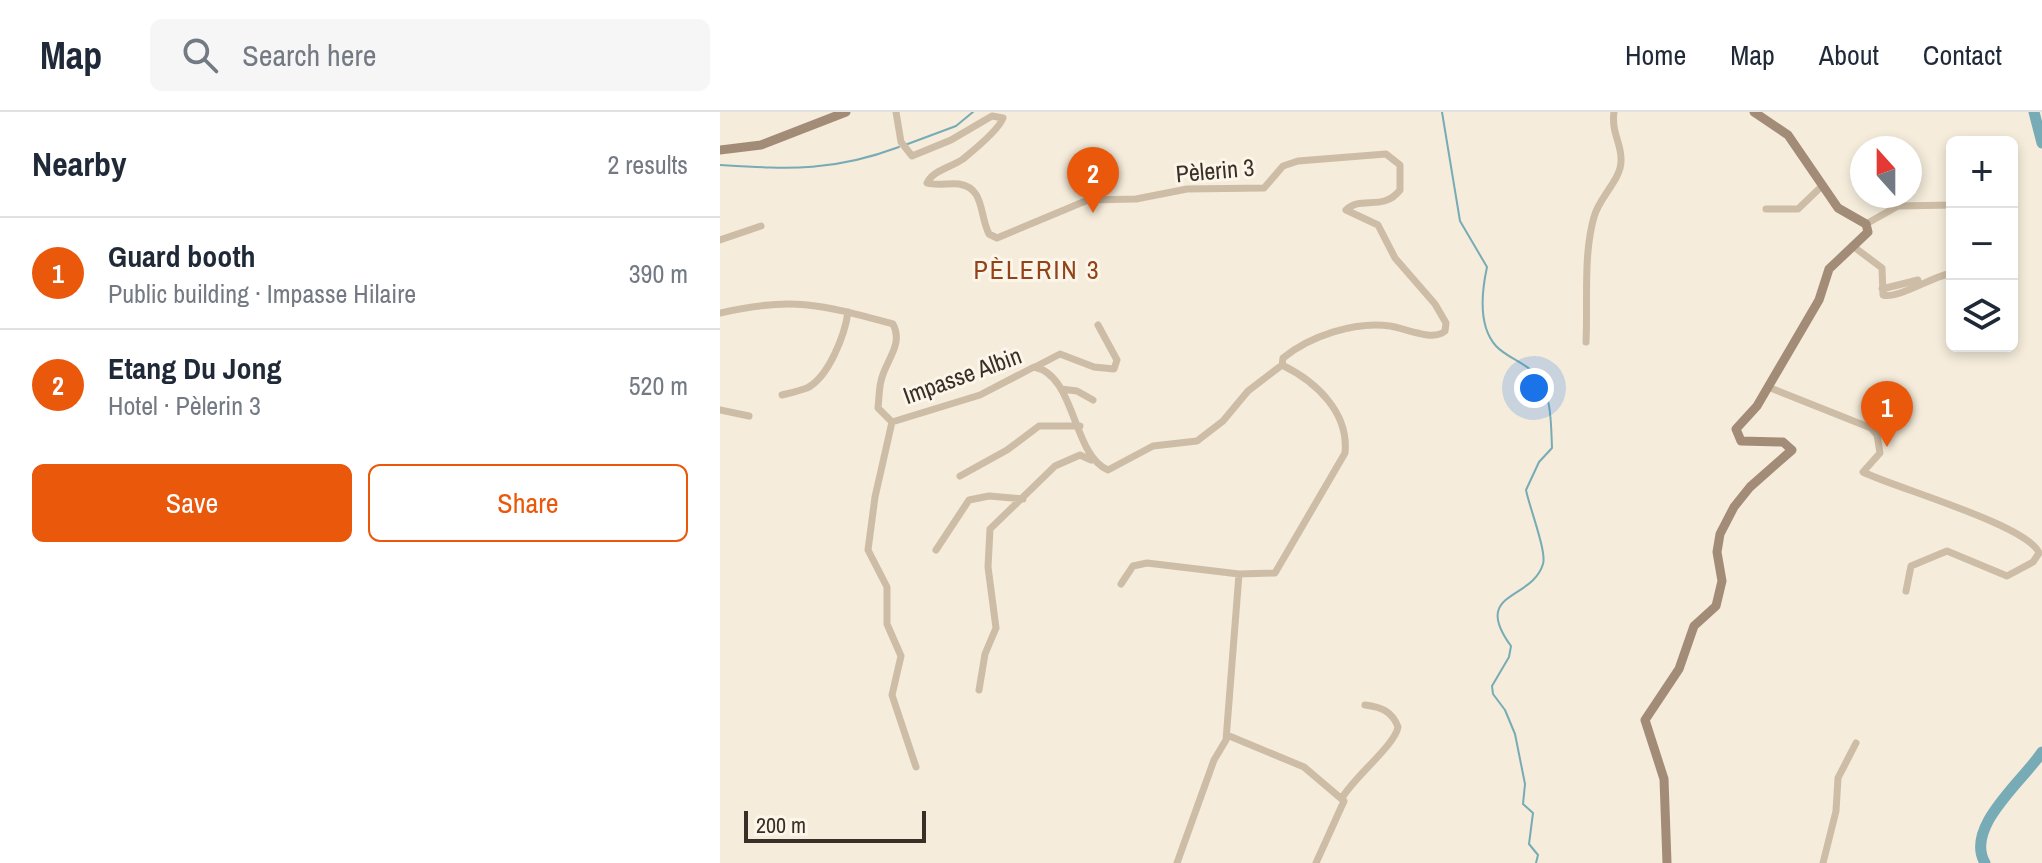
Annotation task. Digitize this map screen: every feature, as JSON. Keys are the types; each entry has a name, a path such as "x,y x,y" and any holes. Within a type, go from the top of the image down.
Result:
{"street":[{"path":"720,150 761,145 846,112"},
{"name":"Pèlerin 3","path":"896,112 903,146 912,156 924,153 992,116 1003,118 999,126 965,158 932,175 927,183 969,186 977,193 982,221 989,234 997,238 1088,200 1136,199 1187,189 1264,188 1283,166 1298,161 1386,154 1400,165 1403,176 1400,190 1385,203 1354,205 1346,210 1378,225 1395,258 1435,304 1446,323 1445,331 1433,336 1391,326 1347,328 1304,344 1283,358 1282,365"},
{"path":"1586,342 1593,217 1605,192 1618,175 1622,159 1612,128 1614,112"},
{"path":"1754,112 1788,135 1838,208 1866,224"},
{"path":"1766,209 1798,209 1822,186"},
{"path":"1866,224 1898,206 1946,205"},
{"path":"1667,863 1664,779 1645,720 1679,669 1694,626 1716,606 1722,581 1717,552 1720,534 1734,507 1750,487 1790,455 1790,446 1783,442 1751,443 1735,436 1736,429 1768,387 1819,300 1829,269 1840,255 1865,239 1866,224"},
{"path":"720,240 761,226"},
{"path":"1854,247 1882,268 1885,279 1883,295 1898,295 1927,279 1946,274"},
{"path":"1882,289 1920,279"},
{"name":"Impasse Albin","path":"720,313 779,302 848,312 893,324 898,333 881,379 878,408 892,422 980,395 1034,367 1044,371 1061,389 1093,461"},
{"path":"782,395 807,388 823,371 843,340 848,312"},
{"path":"1034,367 1060,354 1094,367 1114,369 1117,360 1098,325"},
{"path":"979,690 985,654 996,628 988,567 990,529 1055,466 1080,455 1114,470 1153,446 1197,441 1223,421 1248,391 1282,365 1298,373 1327,398 1347,435 1345,453 1275,573 1239,574 1147,563 1133,566 1121,584"},
{"path":"1768,387 1871,428 1877,435 1880,453 1863,472 2011,531 2036,545 2039,553 2033,562 2007,576 1947,551 1911,566 1906,591"},
{"path":"1061,389 1077,391 1093,400"},
{"path":"720,410 749,416"},
{"path":"892,422 875,497 868,550 887,587 887,624 901,656 892,695 916,767"},
{"path":"960,476 1007,450 1039,426 1080,426"},
{"path":"936,550 969,500 989,496 1023,499"},
{"path":"1177,863 1227,735 1239,574"},
{"path":"1316,863 1342,811 1342,798 1365,766 1397,735 1398,727 1391,714 1380,707 1365,705"},
{"path":"1227,735 1304,767 1342,798"},
{"path":"1823,863 1836,811 1838,778 1856,743"}],"waterway":[{"path":"905,145 956,126 973,112"},
{"path":"1442,112 1460,221 1487,267 1483,297 1486,328 1500,350 1536,375 1545,391 1550,410 1552,448 1539,462 1526,490 1540,540 1543,564 1537,576 1501,606 1498,615 1500,628 1511,646 1509,657 1492,686 1493,694 1505,710 1515,734 1525,784 1523,804 1533,813 1529,844 1538,855 1536,863"},
{"path":"2034,112 2042,143"},
{"path":"720,165 831,165 899,147"},
{"path":"1985,863 1981,849 1989,819 2042,752"}],"place":[{"name":"Etang Du Jong","path":"1093,213"},
{"name":"Guard booth","path":"1887,447"}],"district":[{"name":"PÈLERIN 3","path":"1037,269"}]}
